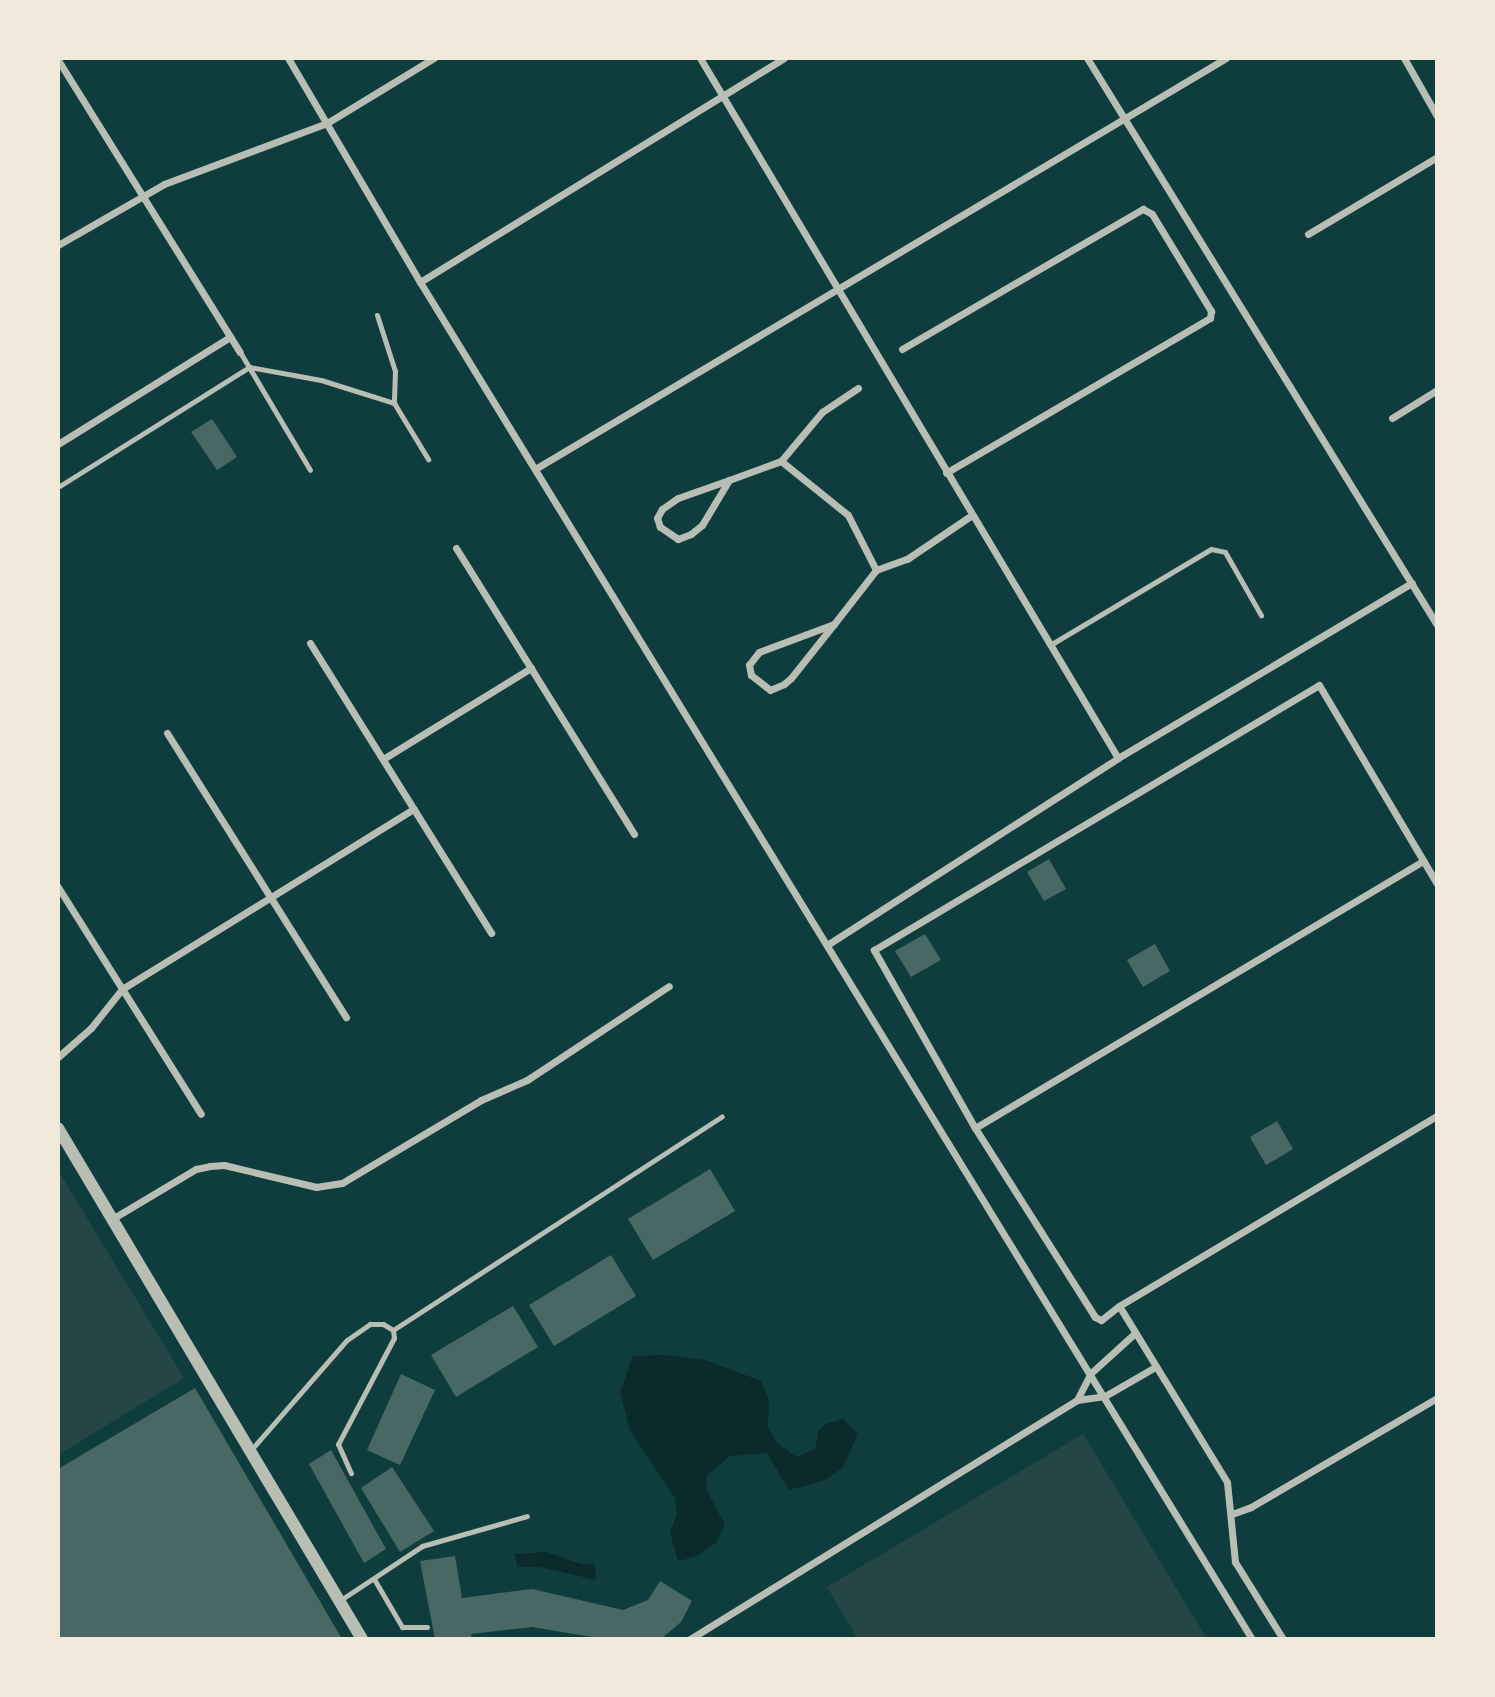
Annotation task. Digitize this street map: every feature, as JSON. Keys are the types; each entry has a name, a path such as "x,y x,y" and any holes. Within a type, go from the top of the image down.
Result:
{"street":[{"path":"288,58 420,282 1252,1639"},
{"path":"58,245 141,195 327,123 435,58"},
{"path":"699,58 1118,758"},
{"path":"420,282 784,58"},
{"path":"1087,58 1437,625"},
{"path":"535,469 1226,58"},
{"path":"1404,58 1437,116"},
{"path":"58,60 240,352"},
{"path":"1308,234 1437,157"},
{"path":"902,349 1143,209 1152,214 1211,311 1210,318 946,473"},
{"path":"58,444 230,337"},
{"path":"729,480 702,525 691,534 678,539 660,527 657,518 662,509 729,480 781,461 822,412 858,388"},
{"path":"1392,418 1437,390"},
{"path":"781,461 848,514 876,570"},
{"path":"834,624 759,652 749,665 751,675 770,690 784,684 834,624 876,570 906,559 972,515"},
{"path":"456,548 634,834"},
{"path":"827,945 1118,758 1412,583"},
{"path":"310,643 491,933"},
{"path":"383,759 531,668"},
{"path":"1437,884 1319,685 874,950 975,1128 1096,1317 1101,1320 1119,1306 1437,1116"},
{"path":"167,733 346,1017"},
{"path":"58,1057 84,1036 122,989 414,809"},
{"path":"975,1128 1423,861"},
{"path":"58,887 201,1114"},
{"path":"112,1219 196,1169 210,1166 224,1165 316,1187 342,1183 481,1100 527,1080 669,986"},
{"path":"58,1128 362,1639"},
{"path":"1119,1306 1227,1482 1231,1514 1229,1534 1235,1562 1283,1639"},
{"path":"1077,1400 1091,1373 1135,1333"},
{"path":"690,1639 1077,1400 1105,1396 1155,1367"},
{"path":"1231,1514 1251,1507 1437,1398"}],"lane":[{"path":"377,315 395,371 394,403 428,459"},
{"path":"240,352 310,470"},
{"path":"58,487 249,367 321,380 394,403"},
{"path":"1051,645 1210,549 1225,552 1261,615"},
{"path":"250,1451 347,1340 370,1324 393,1329 722,1116"},
{"path":"351,1473 338,1444 388,1353 393,1329"},
{"path":"339,1601 444,1537 527,1516"},
{"path":"374,1580 402,1626 427,1627"}],"shaded area":[{"path":"58,1170 184,1378 58,1455"},
{"path":"663,1355 706,1360 761,1381 769,1399 768,1427 777,1443 797,1457 815,1449 818,1432 825,1424 843,1419 858,1434 843,1467 826,1480 789,1490 767,1453 730,1456 707,1475 706,1489 725,1525 716,1543 695,1557 678,1561 670,1533 677,1513 675,1498 630,1431 620,1392 633,1356"},
{"path":"1083,1434 1207,1639 858,1639 827,1587"},
{"path":"546,1552 581,1564 595,1564 596,1580 540,1567 517,1567 515,1554"}],"building":[{"path":"212,419 237,457 217,470 191,432"},
{"path":"1049,859 1066,889 1044,901 1027,872"},
{"path":"925,934 941,960 911,977 895,951"},
{"path":"1155,944 1170,971 1143,987 1127,960"},
{"path":"1277,1121 1293,1149 1266,1165 1250,1137"},
{"path":"710,1169 735,1211 653,1260 628,1219"},
{"path":"611,1255 636,1296 554,1346 529,1305"},
{"path":"513,1306 538,1347 456,1397 431,1355"},
{"path":"401,1374 435,1390 400,1465 367,1450"},
{"path":"195,1388 342,1639 58,1639 58,1469"},
{"path":"331,1450 386,1549 364,1563 309,1464"},
{"path":"392,1467 434,1531 400,1552 361,1488"},
{"path":"455,1556 462,1598 532,1589 623,1610 648,1600 660,1581 692,1601 681,1622 661,1639 604,1639 532,1627 471,1634 472,1639 435,1639 420,1561"}]}
